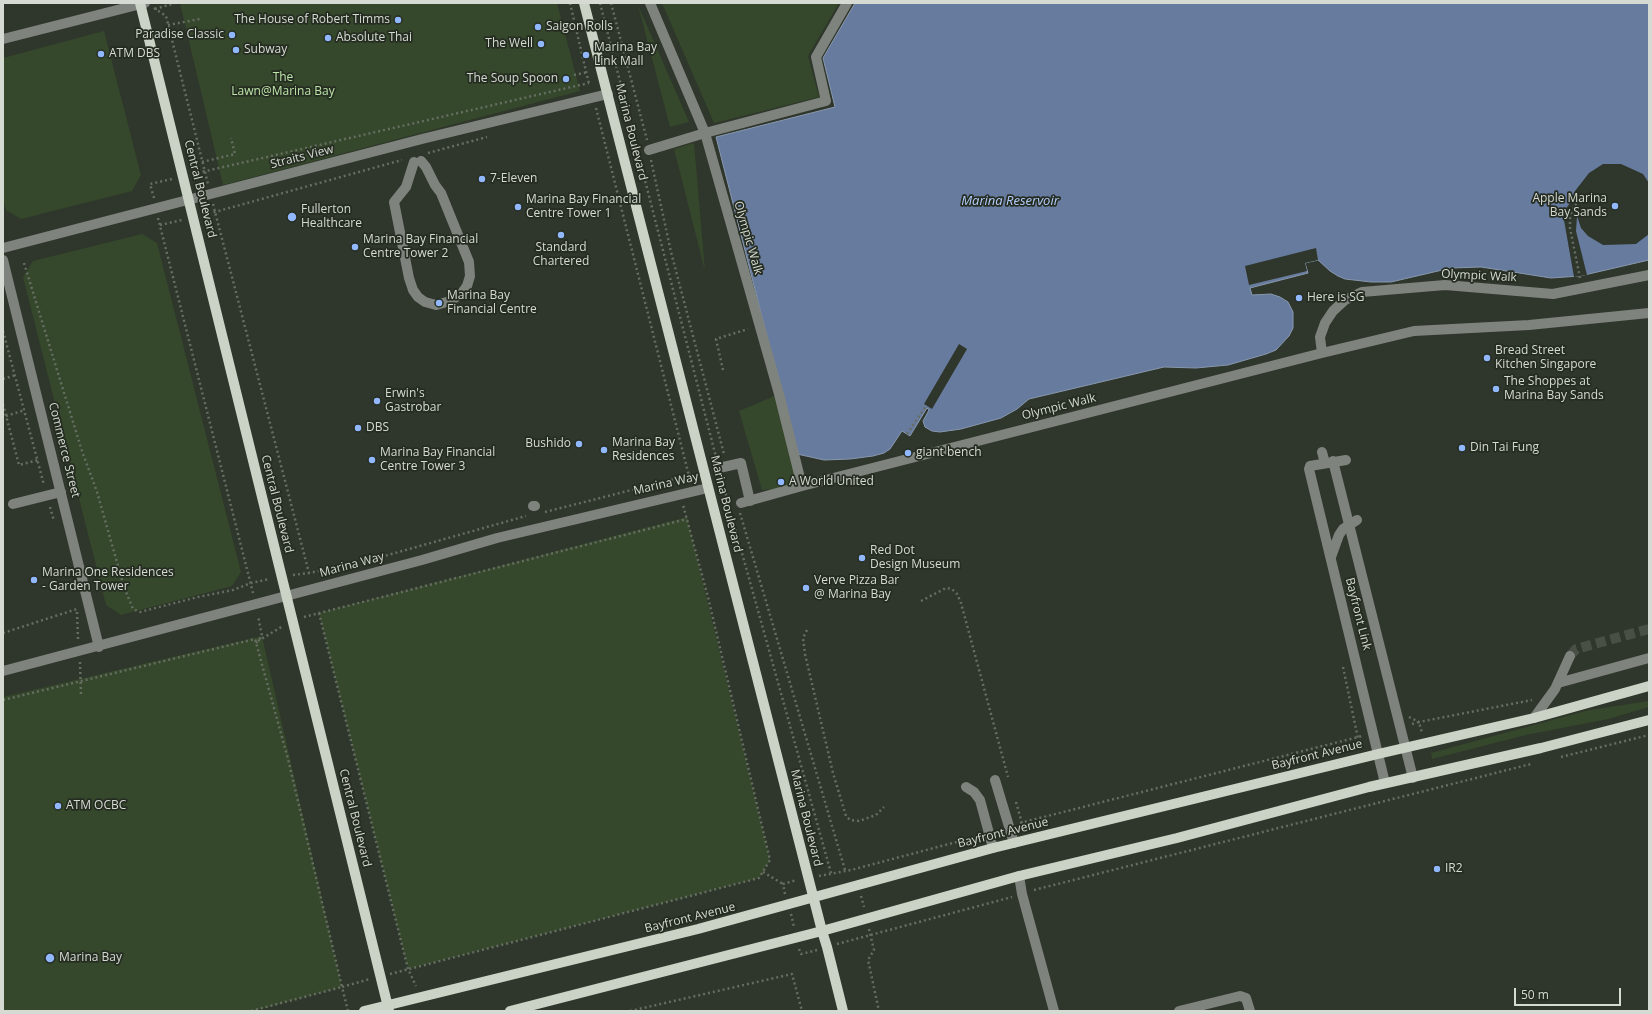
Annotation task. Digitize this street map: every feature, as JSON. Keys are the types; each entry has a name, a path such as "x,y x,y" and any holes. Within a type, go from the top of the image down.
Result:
{"main road":[{"name":"Central Boulevard","path":"142,3 193,218 389,1008"},
{"name":"Marina Boulevard","path":"584,3 813,899 844,1011"},
{"name":"Bayfront Avenue","path":"364,1011 389,1008 813,899 993,848 1378,754 1534,718 1649,686"},
{"path":"510,1011 822,931 1019,876 1177,838 1385,784 1564,742 1649,720"}],"street":[{"path":"3,39 142,3"},
{"name":"Olympic Walk","path":"650,3 705,133 760,326 802,486"},
{"path":"649,150 705,133 826,101 816,57 847,3"},
{"name":"Straits View","path":"3,248 422,139 608,94"},
{"path":"418,162 426,167 434,185 441,193 470,262 470,276 467,286 462,293 450,301 436,305 426,302 418,297 413,290 409,278 394,202 407,185 418,162"},
{"name":"Commerce Street","path":"3,260 99,647"},
{"name":"Olympic Walk","path":"1322,353 1320,338 1325,323 1333,311 1345,300 1362,292 1445,285 1553,294 1649,275"},
{"name":"Olympic Walk","path":"744,505 802,486 1322,353 1414,332 1529,326 1649,313"},
{"name":"Bayfront Link","path":"1322,452 1329,462 1353,522 1413,778"},
{"path":"1329,462 1346,460"},
{"name":"Bayfront Link","path":"1329,462 1310,466 1309,469 1385,784"},
{"path":"723,467 741,463 744,505"},
{"name":"Marina Way","path":"3,672 422,560 496,538 708,488"},
{"path":"13,504 61,492"},
{"path":"1331,557 1339,536 1353,522"},
{"path":"1534,718 1558,683 1570,656"},
{"path":"1558,683 1649,658"},
{"path":"994,780 1014,843"},
{"path":"966,787 974,792 980,800 993,848"},
{"path":"1019,876 1022,894 1054,1011"},
{"path":"1179,1011 1240,996 1246,998 1250,1011"}],"path":[{"path":"152,3 155,9 166,16 210,194 309,573"},
{"path":"155,9 175,3"},
{"path":"570,3 689,476"},
{"path":"600,3 831,873 851,870 989,834"},
{"path":"611,3 649,150 671,252 723,467"},
{"path":"168,25 200,19"},
{"path":"256,643 262,636 256,604 150,184 589,82"},
{"path":"202,162 235,154 230,138"},
{"path":"1582,200 1574,206 1570,218 1570,228 1582,288"},
{"path":"160,225 193,218"},
{"path":"24,263 82,451 97,492 124,587 133,609 140,612 198,597 234,590 251,583"},
{"path":"723,370 716,339 760,326"},
{"path":"3,331 16,375 55,526"},
{"path":"3,379 16,375"},
{"path":"3,404 19,464 38,460"},
{"path":"908,434 926,406"},
{"path":"6,416 25,410"},
{"path":"744,505 758,576 845,870"},
{"path":"687,518 708,597 770,860 763,872 759,878 408,969 319,613 687,518"},
{"path":"921,601 946,588 952,589 957,594 961,603 1009,780"},
{"path":"75,602 81,696"},
{"path":"3,633 76,609"},
{"path":"807,630 803,638 805,654 833,773 846,816 850,820 859,821 876,815 884,807"},
{"path":"3,700 255,639 288,759 348,1011"},
{"path":"1343,667 1357,737"},
{"path":"1009,826 1373,733"},
{"path":"827,947 1022,894 1438,787"},
{"path":"1014,795 1022,823"},
{"path":"851,870 858,886 868,918 870,936 874,950 868,960 879,1011"},
{"path":"763,872 782,884"},
{"path":"630,1011 792,974 802,1011"},
{"path":"251,1011 342,988"}],"green space":[{"name":"The Lawn@Marina Bay","path":"180,3 557,3 580,91 223,185"},
{"path":"662,3 839,3 808,56 819,97 714,123"},
{"path":"638,5 689,122 670,127"},
{"path":"104,31 141,175 132,191 21,219 6,210 3,199 3,58"},
{"path":"694,143 705,271 674,149"},
{"path":"142,234 157,243 241,572 232,586 121,615 106,605 23,277 33,261"},
{"path":"779,394 802,486 762,490 739,411"},
{"path":"687,517 770,860 759,878 408,969 319,613"},
{"path":"262,636 342,987 253,1011 3,1011 3,697"},
{"path":"1649,701 1649,707 1608,719 1526,735 1432,759 1431,753 1589,710"}],"water":[{"name":"Marina Reservoir","path":"855,3 1649,3 1649,260 1580,276 1551,278 1481,267 1451,268 1391,282 1371,282 1345,279 1330,271 1318,260 1305,263 1308,273 1250,288 1252,295 1271,294 1280,297 1288,302 1293,312 1293,328 1289,336 1276,350 1266,354 1228,365 1196,368 1164,367 1029,399 1017,409 1001,418 961,429 940,432 932,431 925,427 923,421 929,410 927,408 910,436 902,431 890,449 884,453 850,459 824,460 797,454 716,137 835,107 823,58"}],"pier":[{"name":"Apple Marina Bay Sands","path":"1603,164 1621,164 1643,174 1649,183 1649,234 1636,244 1603,245 1588,236 1581,228 1577,216 1576,231 1587,275 1574,277 1564,220 1567,207 1575,197 1575,191 1589,173"},
{"path":"1316,248 1318,260 1305,263 1307,271 1249,285 1245,266"},
{"path":"959,344 967,349 932,409 924,404"}],"tunnel":[{"path":"1570,656 1576,649 1649,629"}],"place":[{"name":"The House of Robert Timms","path":"398,20"},
{"name":"Saigon Rolls","path":"538,27"},
{"name":"Paradise Classic","path":"232,35"},
{"name":"Absolute Thai","path":"328,38"},
{"name":"The Well","path":"541,44"},
{"name":"Subway","path":"236,50"},
{"name":"ATM DBS","path":"101,54"},
{"name":"Marina Bay Link Mall","path":"586,55"},
{"name":"The Soup Spoon","path":"566,79"},
{"name":"7-Eleven","path":"482,179"},
{"name":"Apple Marina Bay Sands","path":"1615,206"},
{"name":"Marina Bay Financial Centre Tower 1","path":"518,207"},
{"name":"Fullerton Healthcare","path":"292,217"},
{"name":"Standard Chartered","path":"561,235"},
{"name":"Marina Bay Financial Centre Tower 2","path":"355,247"},
{"name":"Here is SG","path":"1299,298"},
{"name":"Marina Bay Financial Centre","path":"439,303"},
{"name":"Bread Street Kitchen Singapore","path":"1487,358"},
{"name":"The Shoppes at Marina Bay Sands","path":"1496,389"},
{"name":"Erwin's Gastrobar","path":"377,401"},
{"name":"DBS","path":"358,428"},
{"name":"Bushido","path":"579,444"},
{"name":"Din Tai Fung","path":"1462,448"},
{"name":"Marina Bay Residences","path":"604,450"},
{"name":"giant bench","path":"908,453"},
{"name":"Marina Bay Financial Centre Tower 3","path":"372,460"},
{"name":"A World United","path":"781,482"},
{"name":"Red Dot Design Museum","path":"862,558"},
{"name":"Marina One Residences - Garden Tower","path":"34,580"},
{"name":"Verve Pizza Bar @ Marina Bay","path":"806,588"},
{"name":"ATM OCBC","path":"58,806"},
{"name":"IR2","path":"1437,869"},
{"name":"Marina Bay","path":"50,958"}]}
